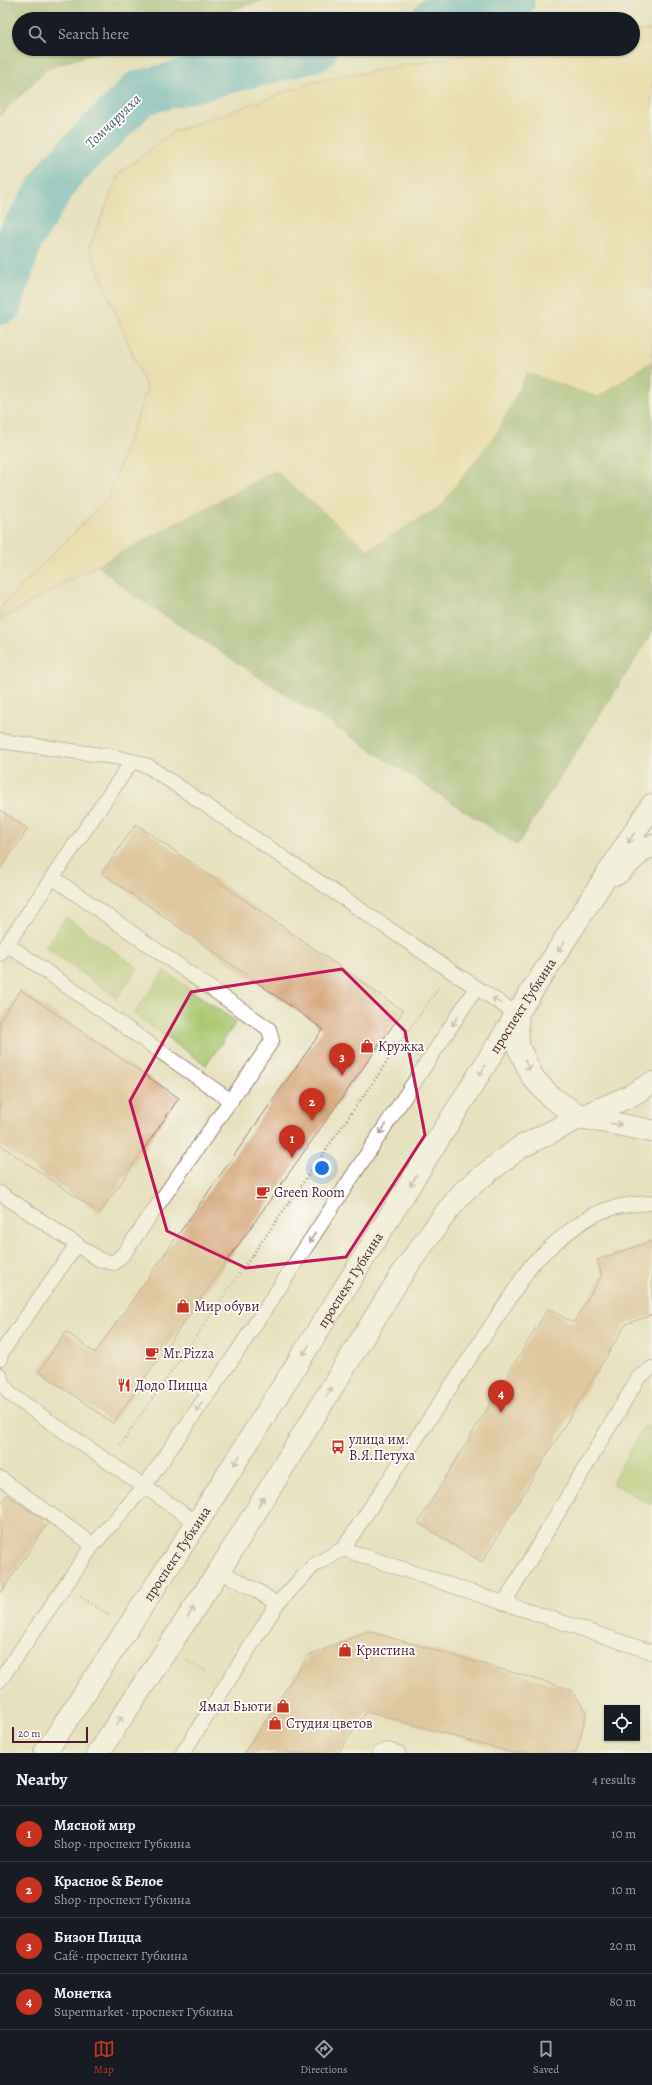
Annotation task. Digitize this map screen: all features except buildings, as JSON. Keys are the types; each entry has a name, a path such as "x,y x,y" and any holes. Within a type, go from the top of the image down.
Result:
{"main road":[{"name":"проспект Губкина","path":"45,1753 198,1523 517,1014 652,805"},
{"path":"593,898 629,863 652,846"},
{"path":"517,1014 518,1046 532,1078 552,1098 581,1117 652,1131"},
{"path":"98,1753 219,1571 401,1275 435,1228 466,1189 519,1148 581,1117 628,1097 652,1083"}],"lane":[{"path":"0,741 115,756 148,766 450,971 517,1014"},
{"path":"132,761 3,949 231,1101"},
{"path":"0,1193 100,1260 114,1263 124,1252 272,1041 269,1029 52,877"},
{"path":"0,1680 93,1545 144,1487 242,1346 476,988"},
{"path":"183,1753 277,1604 314,1565 343,1549 532,1264 562,1237 602,1211 636,1204 652,1203"},
{"path":"0,1359 1,1353 77,1244"},
{"path":"504,1603 639,1377 652,1368"},
{"path":"0,1375 2,1382 10,1394 198,1523"},
{"path":"0,1478 93,1545"},
{"path":"343,1549 652,1652"},
{"path":"219,1571 256,1590 277,1604"},
{"path":"380,1753 388,1750 398,1753"}],"path":[{"path":"108,1462 450,971"}],"highlighted area":[{"path":"342,969 405,1031 425,1135 346,1257 246,1268 167,1231 130,1101 191,992"}],"green space":[{"path":"0,0 263,0 226,12 12,12 12,56 87,56 48,68 0,116"},
{"path":"652,361 652,633 517,845 129,592 97,565 276,471 368,550 499,430 527,373 598,397"},
{"path":"66,917 138,968 117,998 45,947"},
{"path":"164,971 236,1022 206,1065 134,1014"},
{"path":"644,1426 652,1430 652,1505 612,1483"}],"sand":[{"path":"652,30 652,361 598,397 527,373 499,430 439,507 368,550 275,471 62,584 0,620 0,608 108,498 147,389 89,248 119,174 173,132 314,82 459,56 640,56 640,31"}],"waterway":[{"name":"Томчаруяха","path":"463,12 512,0"},
{"name":"Томчаруяха","path":"0,302 20,238 60,173 140,93 287,56"}],"place":[{"name":"Кружка","path":"367,1046"},
{"name":"Бизон Пицца","path":"342,1076"},
{"name":"Красное & Белое","path":"312,1121"},
{"name":"Мясной мир","path":"292,1158"},
{"name":"Green Room","path":"263,1192"},
{"name":"Мир обуви","path":"183,1306"},
{"name":"Mr.Pizza","path":"152,1353"},
{"name":"Додо Пицца","path":"124,1385"},
{"name":"Монетка","path":"501,1413"},
{"name":"улица им. В.Я.Петуха","path":"338,1447"},
{"name":"Кристина","path":"345,1650"},
{"name":"Ямал Бьюти","path":"283,1706"},
{"name":"Студия цветов","path":"275,1723"}]}
